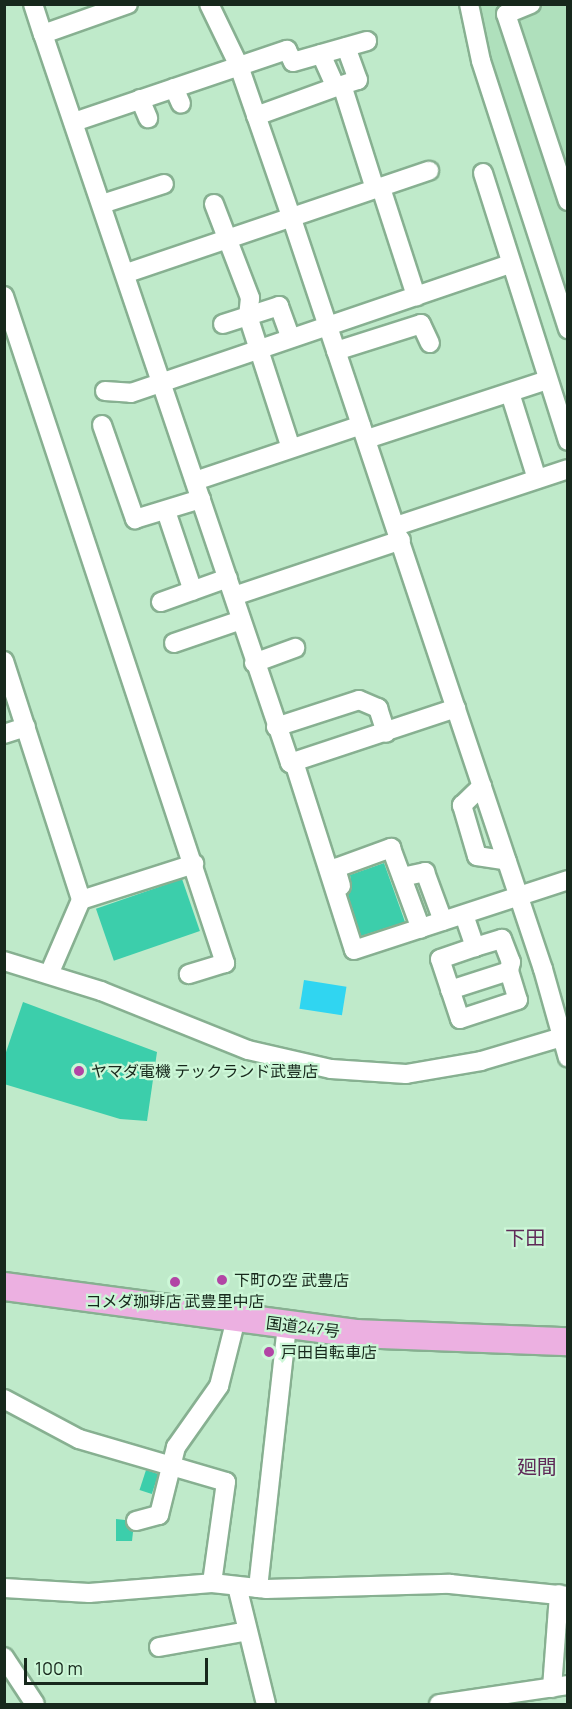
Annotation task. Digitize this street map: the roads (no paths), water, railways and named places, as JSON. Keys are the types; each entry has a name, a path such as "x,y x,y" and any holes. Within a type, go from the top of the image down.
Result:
{"highway":[{"name":"国道247号","path":"4,1286 287,1325 461,1340 567,1341"}],"street":[{"path":"43,34 100,9 128,4"},
{"path":"209,4 239,66 292,219 519,897 564,1036 567,1058"},
{"path":"469,4 481,61 567,329"},
{"path":"531,4 506,14 567,201"},
{"path":"39,6 43,34 127,273 254,663 290,763 456,708"},
{"path":"74,122 140,99 177,96 239,66 287,50 293,62 367,41"},
{"path":"256,116 358,80 346,47"},
{"path":"321,54 339,86 416,296"},
{"path":"140,99 148,118"},
{"path":"127,273 429,171"},
{"path":"483,173 567,441"},
{"path":"102,204 164,184"},
{"path":"214,204 230,239 250,298 248,316 291,448"},
{"path":"105,391 131,393 259,351 327,324 511,264"},
{"path":"4,296 12,344 194,864 225,963 189,974"},
{"path":"223,324 279,306 290,337"},
{"path":"336,351 421,324 430,344"},
{"path":"195,480 291,448 364,432 510,393 547,380"},
{"path":"510,393 537,479"},
{"path":"102,425 135,519 201,500"},
{"path":"234,596 567,469"},
{"path":"166,511 193,591"},
{"path":"161,602 228,578"},
{"path":"174,643 241,620"},
{"path":"254,663 295,648"},
{"path":"4,661 81,900 50,972"},
{"path":"276,727 359,700 378,708 386,733"},
{"path":"4,734 26,727"},
{"path":"294,762 356,950"},
{"path":"482,786 462,805 477,856 507,861"},
{"path":"356,950 336,868 391,848 421,929"},
{"path":"81,900 194,864"},
{"path":"402,877 425,872 443,921"},
{"path":"356,950 567,880"},
{"path":"464,915 475,947"},
{"path":"502,939 511,962 508,971 518,1000 460,1020 440,958 475,947 502,939"},
{"path":"4,961 50,972 248,1050 331,1069 406,1074 481,1061 564,1036"},
{"path":"450,990 508,971"},
{"path":"136,1521 159,1515 176,1447 219,1386 236,1318"},
{"path":"258,1588 287,1325"},
{"path":"4,1399 79,1439 226,1482 212,1583"},
{"path":"4,1588 89,1593 212,1583 258,1588 450,1584 563,1595 560,1687 478,1701 439,1704"},
{"path":"237,1586 266,1704"},
{"path":"159,1647 248,1631"},
{"path":"4,1657 35,1704"}],"water":[{"path":"304,980 346,987 342,1015 299,1009"}],"place":[{"name":"ヤマダ電機 テックランド武豊店","path":"79,1071"},
{"name":"下町の空 武豊店","path":"222,1280"},
{"name":"コメダ珈琲店 武豊里中店","path":"175,1282"},
{"name":"戸田自転車店","path":"269,1352"}],"district":[{"name":"下田","path":"525,1237"},
{"name":"廻間","path":"537,1466"}]}
